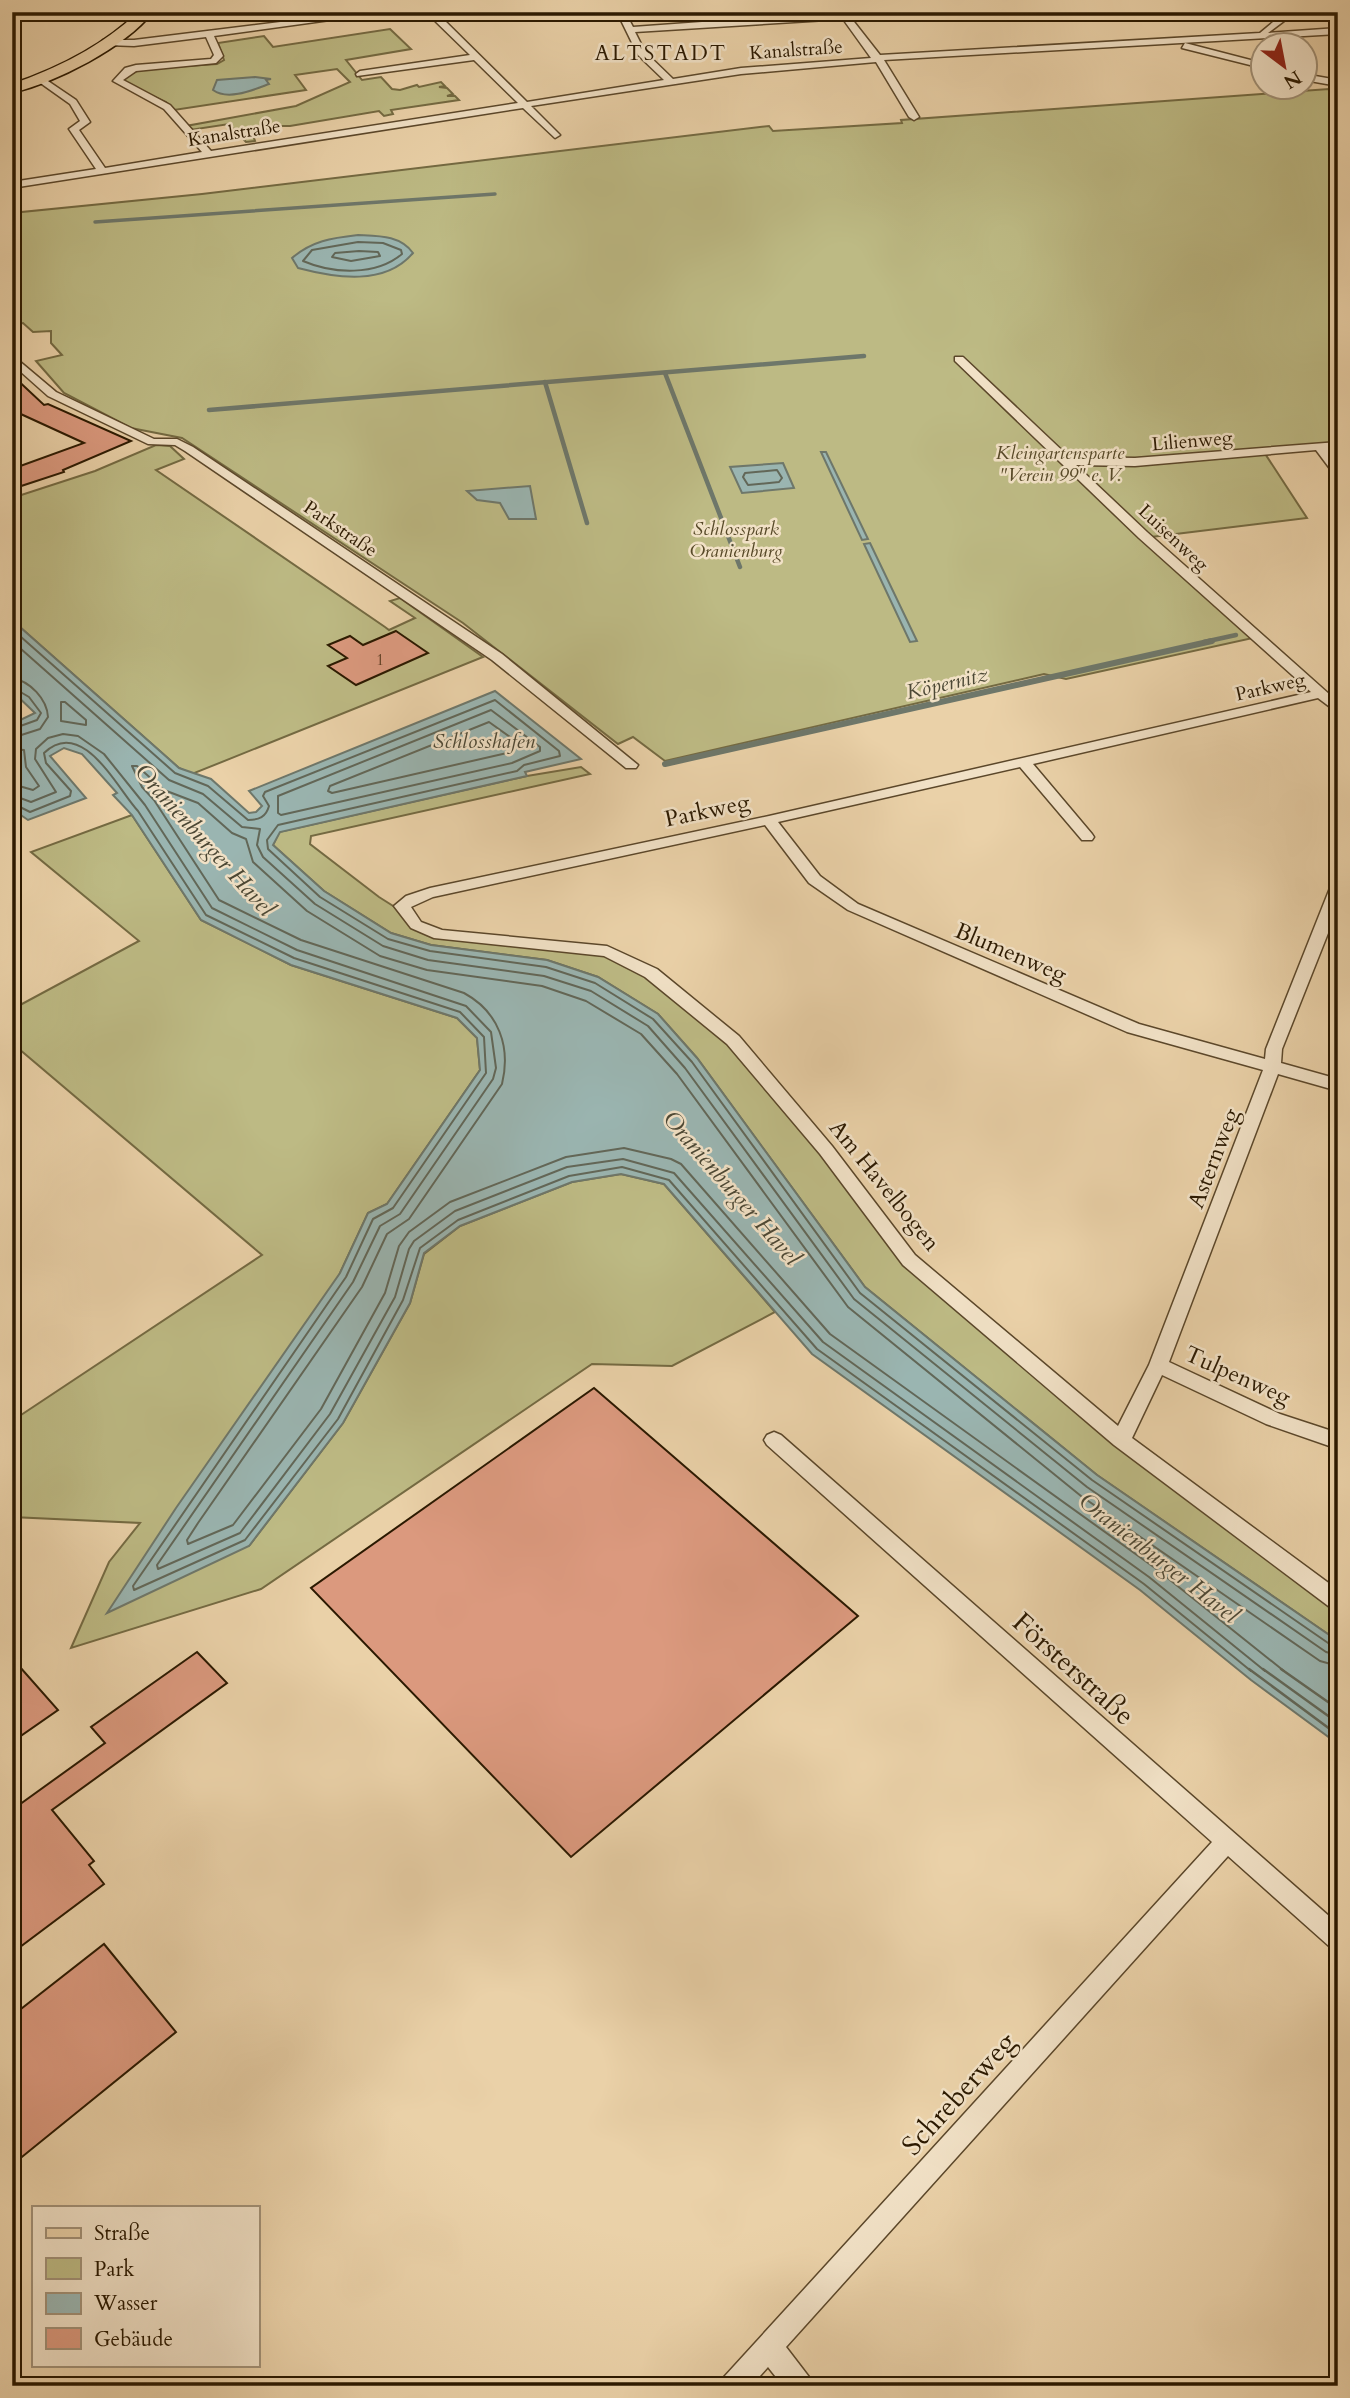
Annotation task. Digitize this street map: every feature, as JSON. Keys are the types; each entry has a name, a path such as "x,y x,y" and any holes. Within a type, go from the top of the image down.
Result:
{"main road":[{"path":"12,89 42,80 106,41 146,12"}],"street":[{"path":"106,41 134,43 384,12"},
{"path":"425,12 436,14 475,57 555,135"},
{"path":"621,12 641,53 671,82"},
{"path":"630,30 904,12"},
{"path":"1263,32 1284,18 1279,12"},
{"path":"843,15 874,56 879,58 914,117"},
{"name":"Kanalstraße","path":"1318,32 1338,31"},
{"path":"208,153 167,107 117,81 128,70 136,68 213,61 219,56 209,35"},
{"name":"Kanalstraße","path":"12,185 741,71 867,62 879,58 1248,37"},
{"path":"1177,42 1248,62"},
{"path":"360,75 475,57"},
{"path":"1318,79 1338,83"},
{"path":"42,80 73,102 85,122 74,129 102,170"},
{"name":"Parkstraße","path":"12,358 52,394 152,442 177,442 189,449 497,657 631,765"},
{"name":"Luisenweg","path":"959,359 1143,535 1338,709"},
{"name":"Lilienweg","path":"1068,461 1135,462 1338,444"},
{"path":"1319,446 1338,471"},
{"name":"Parkweg","path":"402,906 411,899 430,893 769,820 1320,694"},
{"path":"1023,761 1087,837"},
{"name":"Blumenweg","path":"769,820 811,878 828,893 853,907 1133,1028 1338,1085"},
{"name":"Asternweg","path":"1121,1440 1158,1365 1272,1067 1274,1049 1338,888"},
{"name":"Am Havelbogen","path":"402,906 416,925 439,934 607,951 651,973 733,1040 826,1150 909,1260 1121,1440 1338,1602"},
{"name":"Tulpenweg","path":"1158,1365 1273,1419 1338,1441"},
{"name":"Försterstraße","path":"774,1440 1338,1939"},
{"name":"Schreberweg","path":"733,2386 1227,1841"},
{"path":"769,2347 800,2386"}],"green space":[{"path":"390,29 411,49 346,60 362,80 381,77 392,89 400,90 441,82 445,86 439,87 447,88 453,94 447,96 455,96 459,100 391,110 393,114 384,116 379,111 290,126 268,126 269,128 252,132 255,141 246,142 229,124 190,130 186,126 296,106 350,82 337,69 295,75 306,90 174,110 166,102 124,83 121,79 141,69 217,64 224,60 218,43 264,36 273,47"},
{"name":"Schlosspark Oranienburg","path":"1329,89 1338,98 1338,442 1262,449 1307,518 1151,537 1262,636 1066,679 1044,674 665,761 633,737 618,744 463,623 182,438 131,428 64,393 36,361 62,355 51,343 51,331 33,332 23,323 12,325 12,213 202,194 769,126 773,131 902,123 901,120 1248,95 1248,102 1318,102 1318,90"},
{"path":"156,445 170,446 184,459 156,470 389,630 415,618 390,601 400,598 483,657 192,774 179,768 12,620 12,498 95,471"},
{"path":"581,767 590,774 311,836 310,844 379,897 439,935 607,951 651,973 733,1040 878,1222 1121,1440 1338,1602 1338,1641 1097,1475 865,1287 697,1058 658,1014 598,977 547,960 431,945 391,933 324,891 273,845 279,832 527,776"},
{"path":"132,815 201,920 291,965 457,1018 477,1038 480,1070 387,1204 368,1213 340,1273 249,1546 343,1423 410,1303 424,1254 460,1226 572,1182 621,1174 664,1184 775,1312 672,1366 592,1364 261,1589 71,1648 109,1562 140,1523 12,1517 12,1421 262,1255 12,1043 12,997 22,1004 139,941 31,852"}],"water":[{"path":"255,77 271,79 266,80 269,84 233,95 213,90 217,80"},
{"path":"358,235 395,240 413,253 402,264 389,271 359,277 328,275 298,268 292,258 322,241"},
{"path":"821,452 826,452 868,539 862,540"},
{"path":"783,463 794,488 742,493 730,467"},
{"path":"530,486 536,519 509,519 500,503 477,500 467,491"},
{"path":"870,543 917,641 910,642 864,544"},
{"path":"12,620 179,768 211,779 249,813 256,812 262,806 249,791 495,691 581,759 525,772 527,776 280,832 273,845 324,891 391,933 431,945 547,960 598,977 658,1014 697,1058 865,1287 1097,1475 1338,1641 1338,1744 1251,1680 1140,1590 812,1354 664,1184 621,1174 572,1182 460,1226 424,1253 410,1303 343,1423 249,1546 107,1613 176,1508 340,1273 368,1213 387,1204 480,1070 477,1038 457,1018 291,965 201,920 132,815 113,795 117,793 82,754 64,748 50,756 86,798 28,820 12,809 12,724 35,713 12,691"}],"building":[{"path":"12,375 44,405 48,404 131,441 63,470 64,472 12,489 12,469 84,443 12,410"},
{"path":"396,631 428,653 356,685 328,666 347,658 328,645 350,636 363,645"},
{"path":"594,1388 858,1616 571,1857 311,1588"},
{"path":"197,1652 227,1683 52,1810 94,1861 89,1865 104,1884 12,1953 12,1810 105,1743 91,1727"},
{"path":"12,1658 58,1710 12,1742"},
{"path":"104,1944 176,2032 12,2165 12,2016"}],"waterway":[{"path":"95,222 495,194"},
{"path":"545,382 864,356"},
{"path":"665,373 740,567"},
{"path":"209,410 545,382"},
{"path":"545,382 587,523"},
{"name":"Köpernitz","path":"1204,642 1236,635"},
{"name":"Köpernitz","path":"665,764 1212,641"}],"district":[{"name":"ALTSTADT","path":"661,53"}],"park label":[{"name":"Kleingartensparte \"Verein 99\" e. V.","path":"1060,463"}],"water label":[{"name":"Schlosshafen","path":"484,741"},
{"name":"Oranienburger Havel","path":"205,840"},
{"name":"Oranienburger Havel","path":"732,1188"},
{"name":"Oranienburger Havel","path":"1159,1558"}]}
